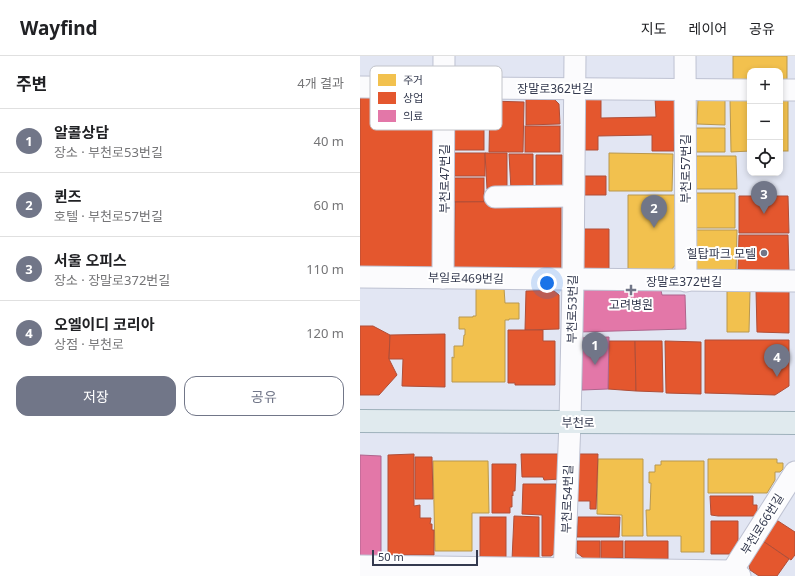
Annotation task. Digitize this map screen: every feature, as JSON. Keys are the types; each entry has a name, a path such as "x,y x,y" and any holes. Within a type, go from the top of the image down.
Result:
{"main road":[{"name":"부천로","path":"360,422 795,423"}],"street":[{"name":"부천로53번길","path":"570,422 575,56"},
{"name":"부천로57번길","path":"685,56 686,281"},
{"name":"장말로362번길","path":"360,87 370,87"},
{"name":"장말로362번길","path":"502,88 747,90"},
{"path":"783,90 795,90"},
{"name":"부천로47번길","path":"443,278 444,130"},
{"path":"495,197 574,196"},
{"name":"부일로469번길","path":"360,277 573,280"},
{"name":"장말로372번길","path":"573,280 795,281"},
{"name":"부천로54번길","path":"564,572 570,422"},
{"name":"부천로66번길","path":"733,574 795,472"},
{"path":"360,566 440,571 733,574"}],"building: 주거":[{"path":"733,56 787,56 787,81 783,80 783,68 747,68 747,80 733,80"},
{"path":"730,98 747,99 747,151 731,152"},
{"path":"725,99 725,125 697,124 698,100"},
{"path":"783,99 788,99 788,151 783,151"},
{"path":"694,128 725,128 725,152 695,152"},
{"path":"609,153 673,154 672,191 609,191"},
{"path":"694,156 736,156 737,189 694,189"},
{"path":"694,193 735,193 735,228 695,228"},
{"path":"628,195 680,195 678,262 670,271 628,271"},
{"path":"690,230 737,230 736,273 691,273"},
{"path":"476,288 504,288 505,303 519,303 519,319 505,320 505,382 452,382 452,357 454,358 454,346 463,346 465,335 465,329 459,329 459,317 476,316"},
{"path":"727,291 750,291 749,332 727,332"},
{"path":"598,459 643,459 643,536 622,536 622,515 597,514"},
{"path":"708,459 777,459 777,463 783,463 783,469 780,472 775,472 775,480 767,493 708,493"},
{"path":"433,461 488,461 489,513 472,513 472,551 435,551"},
{"path":"661,461 704,461 704,552 681,552 681,536 647,536 646,510 650,510 651,483 649,483 649,472 655,472 655,465 661,465"}],"building: 상업":[{"path":"360,93 370,93 370,130 435,130 436,271 360,270"},
{"path":"601,97 601,118 656,117 655,97 675,97 674,151 652,151 652,135 598,136 598,150 580,150 580,98"},
{"path":"526,98 553,98 559,104 560,124 526,125"},
{"path":"502,101 524,102 523,152 489,152 489,130 502,130"},
{"path":"525,126 560,126 560,152 525,152"},
{"path":"449,130 484,130 484,150 449,150"},
{"path":"449,153 485,153 485,176 449,176"},
{"path":"485,153 507,153 507,189 487,189"},
{"path":"509,154 533,154 533,191 511,190"},
{"path":"536,155 562,155 562,192 536,193"},
{"path":"580,176 606,176 606,195 579,195"},
{"path":"452,178 484,178 484,202 452,202"},
{"path":"739,196 788,196 789,233 739,233"},
{"path":"561,201 561,272 454,272 455,202"},
{"path":"577,229 609,229 609,275 589,275 577,266"},
{"name":"힐탑파크 모텔","path":"739,235 788,235 789,271 738,272"},
{"path":"553,290 559,295 559,329 525,330 526,291"},
{"path":"756,290 789,290 789,333 757,332"},
{"path":"360,326 373,326 390,335 389,359 397,375 379,395 360,395"},
{"path":"508,330 543,330 543,341 555,341 555,385 515,385 515,383 508,383"},
{"path":"445,334 445,387 402,386 403,359 389,359 390,335"},
{"path":"705,340 789,340 789,386 775,395 705,393"},
{"path":"609,341 635,341 636,391 608,389"},
{"path":"635,341 662,341 663,392 636,391"},
{"path":"665,341 701,342 701,394 666,393"},
{"path":"414,454 414,506 420,505 420,518 431,518 430,524 432,524 432,530 434,530 434,555 388,555 388,455"},
{"path":"521,454 560,454 560,479 544,480 543,477 522,477"},
{"path":"578,454 598,454 596,509 590,509 590,501 577,501"},
{"path":"415,457 432,457 433,499 415,499"},
{"path":"492,464 516,464 515,491 513,491 513,496 512,495 512,507 510,507 510,513 492,513"},
{"path":"523,484 556,484 555,553 551,556 542,556 542,515 522,514"},
{"path":"710,496 753,496 753,505 757,505 757,516 711,515"},
{"path":"514,516 539,517 539,560 512,560"},
{"path":"480,517 506,517 506,558 480,558"},
{"path":"578,517 620,517 619,537 577,537"},
{"path":"775,519 795,532 795,555 791,560 761,540"},
{"path":"711,521 738,521 738,541 730,554 711,554"},
{"path":"577,541 600,541 600,559 585,559 577,553"},
{"path":"601,541 623,541 623,558 601,558"},
{"path":"625,541 668,541 668,559 625,558"},
{"path":"763,541 789,559 777,576 759,576 750,570 748,562"}],"building: 의료":[{"path":"580,286 660,286 662,295 685,295 686,329 579,332"},
{"path":"609,337 608,389 582,390 581,338"},
{"path":"360,455 381,456 381,556 360,556"}],"place":[{"name":"서울 오피스","path":"764,214"},
{"name":"퀸즈","path":"654,228"},
{"name":"힐탑파크 모텔","path":"764,253"},
{"name":"고려병원","path":"631,290"},
{"name":"알콜상담","path":"595,365"},
{"name":"오엘이디 코리아","path":"777,377"}]}
